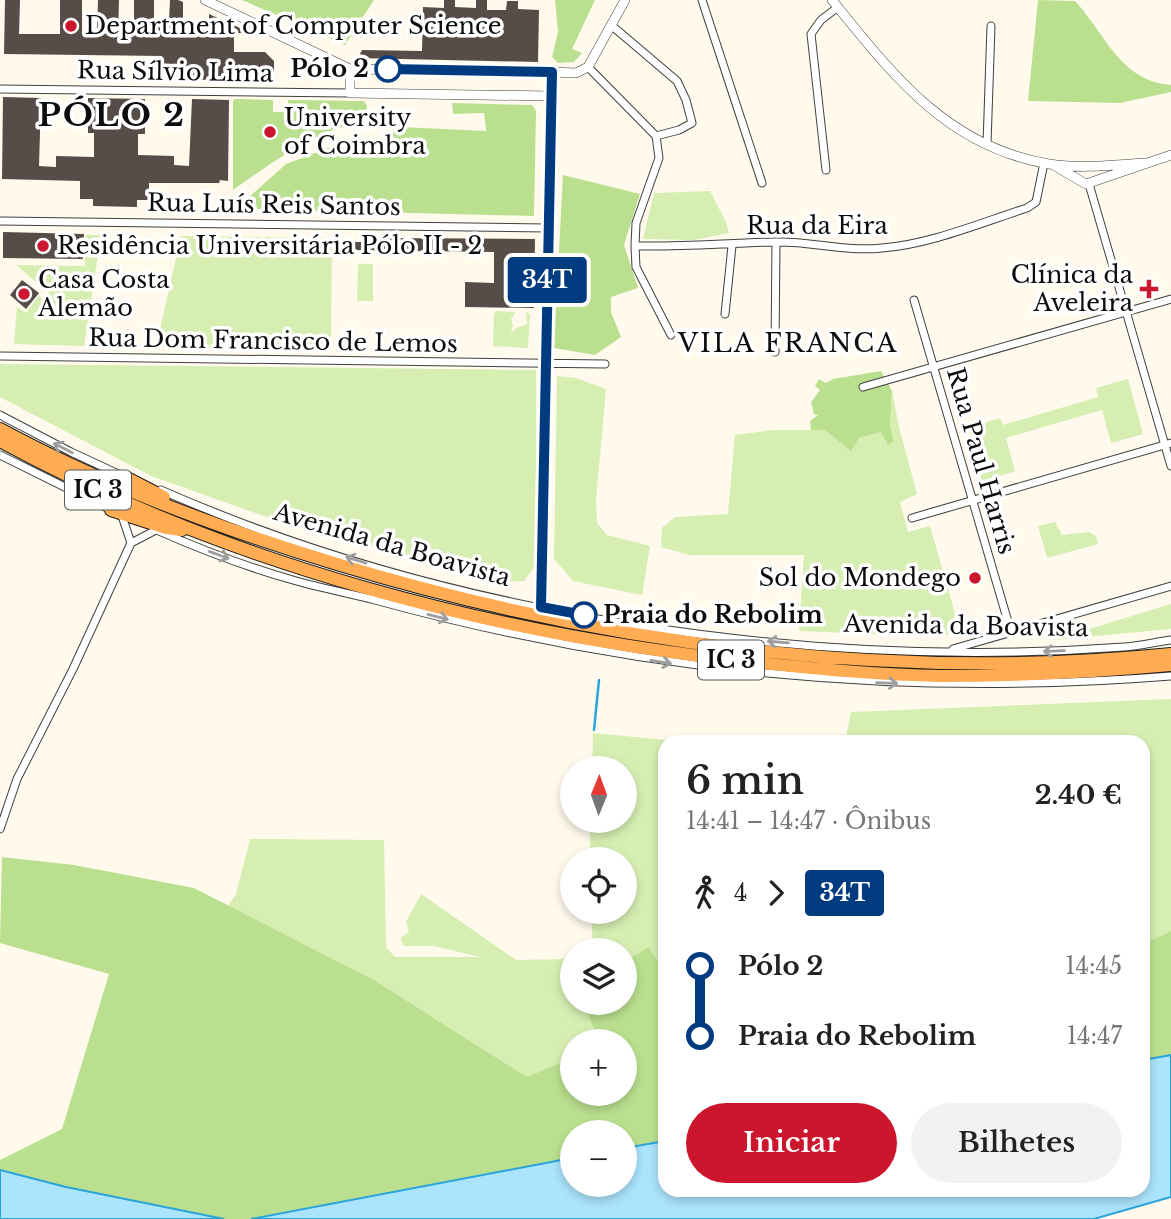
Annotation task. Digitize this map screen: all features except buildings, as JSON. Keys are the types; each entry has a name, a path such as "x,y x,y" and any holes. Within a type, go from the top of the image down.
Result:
{"highway":[{"name":"Avenida da Boavista","path":"0,429 123,489 253,538 403,584 582,625 669,639 808,655 939,662 1081,661 1171,654"},
{"name":"Avenida da Boavista","path":"0,441 53,470 199,533 300,567 471,615 668,653 807,668 938,676 1081,673 1171,665"},
{"path":"125,477 188,508 204,520"},
{"path":"117,513 166,528 199,533"}],"street":[{"path":"205,0 350,69 576,73 588,67 625,0"},
{"path":"702,0 762,183"},
{"path":"826,170 811,34 835,4 893,76 917,99 970,137 1047,163 1077,178 1083,184 1171,155"},
{"path":"611,25 677,81 686,100 692,123 679,131 656,136"},
{"path":"987,144 991,26"},
{"path":"588,67 656,136 659,158 636,223 636,267 671,335"},
{"path":"350,69 350,93"},
{"path":"541,607 552,72"},
{"name":"Rua Sílvio Lima","path":"0,89 551,96"},
{"path":"1047,163 1086,166 1145,163"},
{"name":"Rua da Eira","path":"635,246 732,246 776,242 856,250 885,248 952,232 1027,208 1036,202 1047,163"},
{"path":"1077,178 1077,172 1086,166"},
{"path":"1086,166 1095,173 1091,182 1126,312 1168,444 1171,466"},
{"name":"Rua Luís Reis Santos","path":"0,221 547,228"},
{"path":"775,352 776,242"},
{"path":"725,314 732,246"},
{"path":"863,387 1171,299"},
{"name":"Rua Paul Harris","path":"914,300 1011,632"},
{"name":"Rua Dom Francisco de Lemos","path":"0,356 605,364"},
{"name":"Avenida da Boavista","path":"0,415 125,477 208,511 319,549 418,578 541,607 747,639 942,652 1081,650 1171,640"},
{"path":"912,517 1168,444"},
{"path":"0,455 117,513 194,547 295,581 524,637 667,663 854,681 938,685 1082,683 1171,676"},
{"path":"117,513 131,543"},
{"path":"0,829 17,779 74,669 131,543 156,530"},
{"path":"942,652 1171,586"}],"green space":[{"path":"242,0 374,0 345,45"},
{"path":"555,0 595,0 572,49 582,53 574,62 558,63 552,57 558,32"},
{"path":"1038,0 1075,1 1126,65 1153,82 1171,85 1171,92 1120,103 1028,101"},
{"path":"235,99 273,100 273,112 288,112 288,100 364,101 367,106 365,118 361,121 309,141 233,190"},
{"path":"452,103 532,105 536,111 534,216 255,209 248,198 286,164 331,147 371,151 401,127 486,131 484,113 453,114"},
{"path":"563,175 640,194 624,245 638,288 611,297 611,312 621,337 595,355 554,348"},
{"path":"710,191 729,233 693,240 643,239 654,193"},
{"path":"86,235 101,235 84,346 14,344 17,307 26,313 39,296 45,300 50,294 16,265 85,266"},
{"path":"181,236 332,238 331,350 156,347"},
{"path":"358,264 373,264 373,301 357,301"},
{"path":"496,311 516,312 511,319 513,332 527,324 526,312 530,314 528,348 493,346"},
{"path":"0,364 536,370 537,568 532,570 524,581 502,582 261,515 151,476 0,397"},
{"path":"881,371 892,391 890,426 894,441 888,445 881,432 859,438 851,451 825,430 811,430 810,421 818,415 814,414 811,402 820,390 815,386 819,379 826,383 833,379"},
{"path":"557,376 576,378 606,389 596,500 597,523 607,535 650,546 642,595 573,581 554,559"},
{"path":"1128,379 1143,434 1111,443 1102,410 1006,438 1015,471 982,482 968,428 1000,418 1003,425 1098,397 1096,388"},
{"path":"892,391 917,494 900,502 908,532 930,526 961,634 923,636 799,631 804,555 689,555 661,547 662,528 675,517 728,514 735,435 774,430 825,430 851,450 859,438 881,432 888,444 894,441 890,426"},
{"path":"1055,522 1062,535 1089,532 1096,536 1098,544 1047,558 1038,526"},
{"path":"1171,604 1171,629 1053,640"},
{"path":"1171,699 1171,931 1150,941 1150,735 846,735 851,712"},
{"path":"593,733 658,739 658,962 649,947 637,954 637,938 592,938 592,924 637,924 637,847 590,847 590,833 637,833 637,756 592,756"},
{"path":"250,839 384,840 386,947 395,957 480,957 434,946 404,946 400,938 409,932 406,922 421,894 516,960 560,959 560,1015 588,1015 594,1029 560,1029 560,1063 527,1077 374,980 228,906 236,894"},
{"path":"2,857 74,865 194,888 374,980 527,1077 560,1063 560,1106 637,1106 637,1029 594,1029 588,1015 637,1015 637,954 649,947 658,962 658,1142 637,1146 637,1120 560,1120 560,1160 251,1219 224,1219 66,1187 0,1170 0,1160 62,1129 109,974 0,943"},
{"path":"1171,931 1171,1055 1150,1059 1150,941"}],"water":[{"path":"1171,1055 1171,1197 1094,1219 251,1219 560,1160 560,1197 637,1197 637,1146 658,1142 658,1197 1150,1197 1150,1059"},
{"path":"0,1170 66,1187 224,1219 0,1219"}],"waterway":[{"path":"594,730 599,680"}],"bus line":[{"name":"34T","path":"388,69 552,72 541,607 584,615"}],"place":[{"name":"Department of Computer Science","path":"71,26"},
{"name":"Pólo 2","path":"388,69"},
{"name":"University of Coimbra","path":"270,132"},
{"name":"Residência Universitária Pólo II - 2","path":"43,246"},
{"name":"Clínica da Aveleira","path":"1149,289"},
{"name":"Casa Costa Alemão","path":"24,294"},
{"name":"Sol do Mondego","path":"975,578"},
{"name":"Praia do Rebolim","path":"584,615"}],"district":[{"name":"PÓLO 2","path":"112,115"},
{"name":"VILA FRANCA","path":"788,343"}]}
